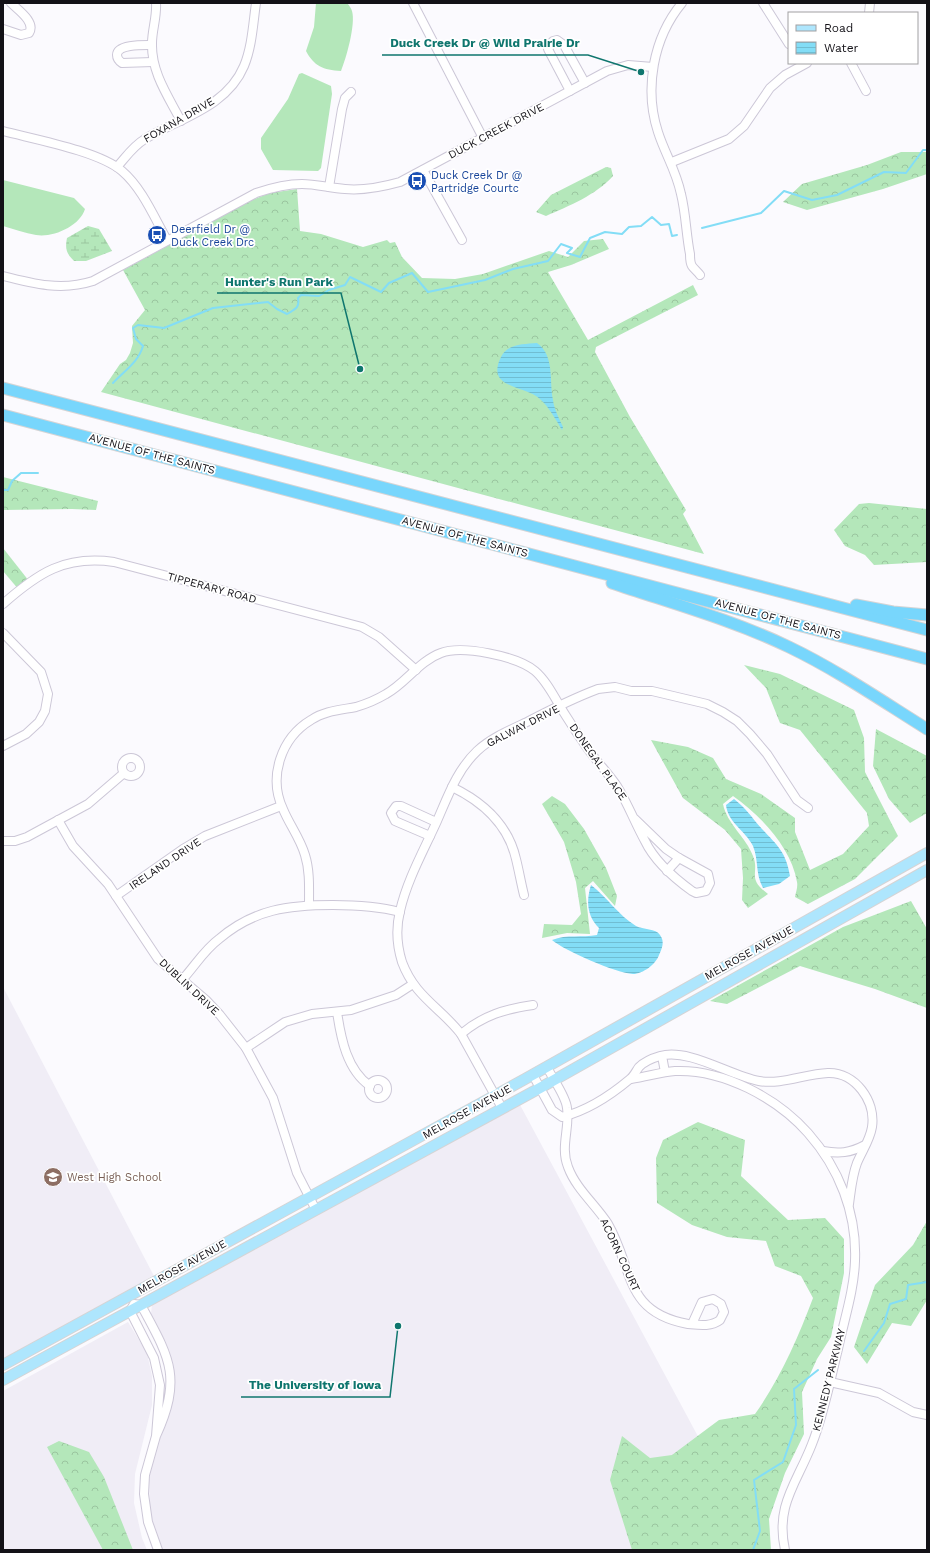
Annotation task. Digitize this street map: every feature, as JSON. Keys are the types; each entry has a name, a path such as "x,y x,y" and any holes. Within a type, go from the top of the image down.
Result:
{"highway":[{"path":"3,388 927,630"},
{"name":"AVENUE OF THE SAINTS","path":"3,415 534,556 927,658"},
{"path":"624,551 851,604 893,612 927,615"},
{"path":"534,556 762,634 810,658 927,729"}],"main road":[{"name":"MELROSE AVENUE","path":"3,1365 533,1075 923,855"},
{"name":"MELROSE AVENUE","path":"3,1380 540,1088 927,871"}],"street":[{"path":"3,29 21,35 25,35 31,30 30,23 11,3"},
{"path":"156,3 152,45 153,62 158,77 181,121"},
{"name":"FOXANA DRIVE","path":"117,167 137,145 214,102 225,93 239,76 248,56 256,3"},
{"path":"412,3 482,138"},
{"path":"682,3 662,34 653,67 651,97 654,117 663,146 672,162 682,195 686,238 692,266 700,275"},
{"path":"763,3 788,42"},
{"path":"570,91 548,49 553,41 557,40 564,45 585,83"},
{"path":"152,45 123,47 118,51 117,58 122,63 153,62"},
{"name":"DUCK CREEK DRIVE","path":"3,276 47,286 84,284 93,281 246,198 272,187 302,184 357,190 375,188 400,182 617,67 638,64 653,67"},
{"path":"672,162 720,143 737,132 752,116 770,88 802,64"},
{"path":"852,64 866,92"},
{"path":"329,187 342,109 346,98 351,92"},
{"path":"3,131 95,156 117,167 137,188 167,240"},
{"path":"423,170 462,240"},
{"name":"TIPPERARY ROAD","path":"3,604 31,580 54,567 80,561 114,562 362,627 379,636 416,670"},
{"path":"3,633 41,672 48,694 45,711 39,722 26,734 3,746"},
{"name":"DONEGAL PLACE","path":"309,905 309,877 304,854 281,806 277,784 277,772 283,752 294,734 302,726 321,715 358,706 388,694 431,658 440,653 461,649 477,651 518,662 529,667 541,677 589,750 608,772 635,819 645,842 667,871 696,893 701,893 709,888 710,878 708,874 679,858 653,837 635,819"},
{"name":"GALWAY DRIVE","path":"502,1108 454,1024 429,1003 413,984 402,961 399,948 398,935 400,912 406,891 452,787 468,760 485,744 590,692 607,687 631,691 652,691 707,704 737,721 767,754 797,800 808,808"},
{"path":"3,841 16,841 27,837 96,799 124,773"},
{"path":"452,787 480,803 498,821 506,832 516,857 524,895"},
{"name":"IRELAND DRIVE","path":"116,896 183,849 205,836 281,806"},
{"path":"430,836 395,821 391,813 392,809 396,806 401,806 436,822"},
{"name":"DUBLIN DRIVE","path":"58,820 73,846 100,874 158,959 220,1015 246,1048 273,1098 285,1131 297,1173 316,1210"},
{"path":"923,855 927,871"},
{"path":"667,871 679,858"},
{"path":"182,980 203,954 217,940 245,921 276,909 309,905 367,906 400,912"},
{"path":"246,1048 285,1022 312,1014 351,1010 396,995 413,984"},
{"path":"461,1034 490,1015 512,1008 533,1005"},
{"path":"337,1012 340,1032 349,1060 357,1074 370,1086"},
{"name":"KENNEDY PARKWAY","path":"568,1116 580,1112 631,1078 639,1067 652,1059 662,1056 678,1054 688,1056 745,1077 761,1081 776,1081 828,1073 836,1074 849,1079 864,1093 871,1109 872,1126 854,1175 849,1205"},
{"path":"662,1056 665,1072"},
{"path":"533,1075 552,1110 562,1117 568,1116 567,1105 547,1067"},
{"name":"KENNEDY PARKWAY","path":"631,1078 665,1072 699,1073 743,1086 761,1095 782,1109 803,1127 823,1151 837,1175 849,1205 855,1249 853,1283 830,1382 814,1437 788,1494 784,1507 782,1531 785,1550"},
{"path":"743,1086 745,1077"},
{"name":"ACORN COURT","path":"568,1116 564,1148 568,1168 609,1226 633,1287 644,1302 660,1314 676,1321 692,1324"},
{"path":"823,1151 843,1153 854,1151 865,1145"},
{"path":"141,1305 164,1349 171,1373 166,1414 156,1436"},
{"path":"130,1311 154,1358 159,1375 160,1393 156,1436 146,1475 144,1494 148,1522 158,1550"},
{"path":"830,1382 879,1393 913,1412 927,1415"}],"shaded area":[{"name":"West High School","path":"3,987 155,1278 3,1360"},
{"path":"519,1103 759,1550 163,1550 156,1534 150,1510 149,1480 152,1464 170,1403 170,1358 163,1337 151,1314 152,1304"},
{"path":"128,1322 147,1353 152,1376 152,1405 135,1474 134,1503 142,1538 147,1550 3,1550 3,1391"}],"green space":[{"path":"316,3 347,3 352,11 352,33 341,71 329,70 316,64 306,51 314,27"},
{"path":"302,73 331,86 332,94 321,168 318,171 273,170 261,149 261,138 288,99 299,74"},
{"path":"901,152 927,152 927,174 883,189 807,210 783,202 802,184 867,165"},
{"path":"606,167 611,168 613,176 599,189 573,204 546,216 536,212 551,195"},
{"path":"3,180 74,198 85,209 78,221 65,230 50,235 36,235 3,226"},
{"path":"297,189 300,231 321,234 363,247 387,240 390,243 395,242 402,257 422,278 455,279 483,274 549,251 568,257 584,241 603,239 609,249 571,265 548,272 588,340 693,285 698,295 596,347 595,352 630,417 686,510 683,514 704,554 101,392 120,364 126,360 130,353 133,343 132,326 145,310 123,270 252,200 270,193"},
{"path":"88,226 99,229 112,251 86,261 74,261 69,256 67,251 67,238"},
{"path":"3,477 98,501 96,510 3,510"},
{"path":"869,503 927,509 927,562 874,565 865,555 845,546 834,530 859,504"},
{"path":"3,548 29,581 19,590 3,571"},
{"path":"744,665 780,674 854,710 864,738 865,772 898,836 855,879 808,904 795,897 797,884 794,869 781,844 764,822 733,796 723,804 725,811 728,818 750,849 755,862 755,879 757,884 768,894 748,908 742,900 743,878 741,849 725,830 683,798 651,740 688,747 713,758 726,779 761,794 795,818 795,832 810,870 843,854 869,826 867,813 800,730 780,723 766,688"},
{"path":"876,729 927,756 927,813 910,823 889,799 873,766"},
{"path":"552,796 565,804 584,829 606,868 617,896 615,906 593,881 585,888 590,934 567,933 542,938 544,924 572,925 581,914 576,882 564,842 542,804"},
{"path":"911,901 927,929 927,1008 875,989 800,966 727,1004 710,1001 843,927"},
{"path":"698,1122 745,1140 741,1176 788,1220 825,1218 844,1239 844,1273 831,1337 817,1359 802,1392 804,1434 785,1473 769,1519 771,1550 632,1550 610,1480 622,1436 650,1458 672,1455 719,1420 755,1414 788,1358 813,1298 801,1276 775,1266 766,1241 727,1237 692,1225 657,1203 656,1158 663,1140"},
{"path":"927,1221 927,1300 911,1326 892,1323 867,1364 854,1347 875,1285 913,1245"},
{"path":"59,1441 89,1452 104,1477 133,1550 103,1550 47,1447"}],"water":[{"path":"537,343 543,348 549,361 554,403 563,427 562,430 540,399 533,394 502,381 498,375 497,367 501,357 507,349"},
{"path":"734,799 746,810 784,855 790,876 779,884 763,888 759,877 753,846 746,835 733,822 727,811 726,805"},
{"path":"591,885 630,922 636,926 656,931 660,935 663,943 661,950 655,962 649,968 637,974 625,973 603,966 568,950 552,940 563,937 597,935 599,928 592,918 588,902"}],"waterway":[{"path":"702,228 761,213 784,191 812,200 837,195 884,172 906,173 923,150 927,150"},
{"path":"113,383 134,362 141,352 143,346 136,339 133,328 138,325 164,328 213,308 268,302 287,314 298,306 298,298 301,295 319,296 329,290 345,285 350,277 381,292 389,283 412,273 428,292 485,280 513,269 548,261 561,244 572,248 567,253 580,257 590,238 605,232 622,234 629,227 641,226 652,217 661,225 669,224 672,236 677,235"},
{"path":"3,490 8,490 12,481 21,473 38,473"},
{"path":"864,1351 884,1323 890,1304 906,1299 908,1285 927,1282"},
{"path":"753,1550 760,1531 754,1480 783,1462 796,1425 794,1389 818,1370"}],"place":[{"name":"Duck Creek Dr @ Wild Prairie Dr","path":"641,72"},
{"name":"Duck Creek Dr @ Partridge Courtc","path":"417,181"},
{"name":"Deerfield Dr @ Duck Creek Drc","path":"157,235"},
{"name":"Hunter's Run Park","path":"360,369"},
{"name":"West High School","path":"53,1177"},
{"name":"The University of Iowa","path":"398,1326"}]}
